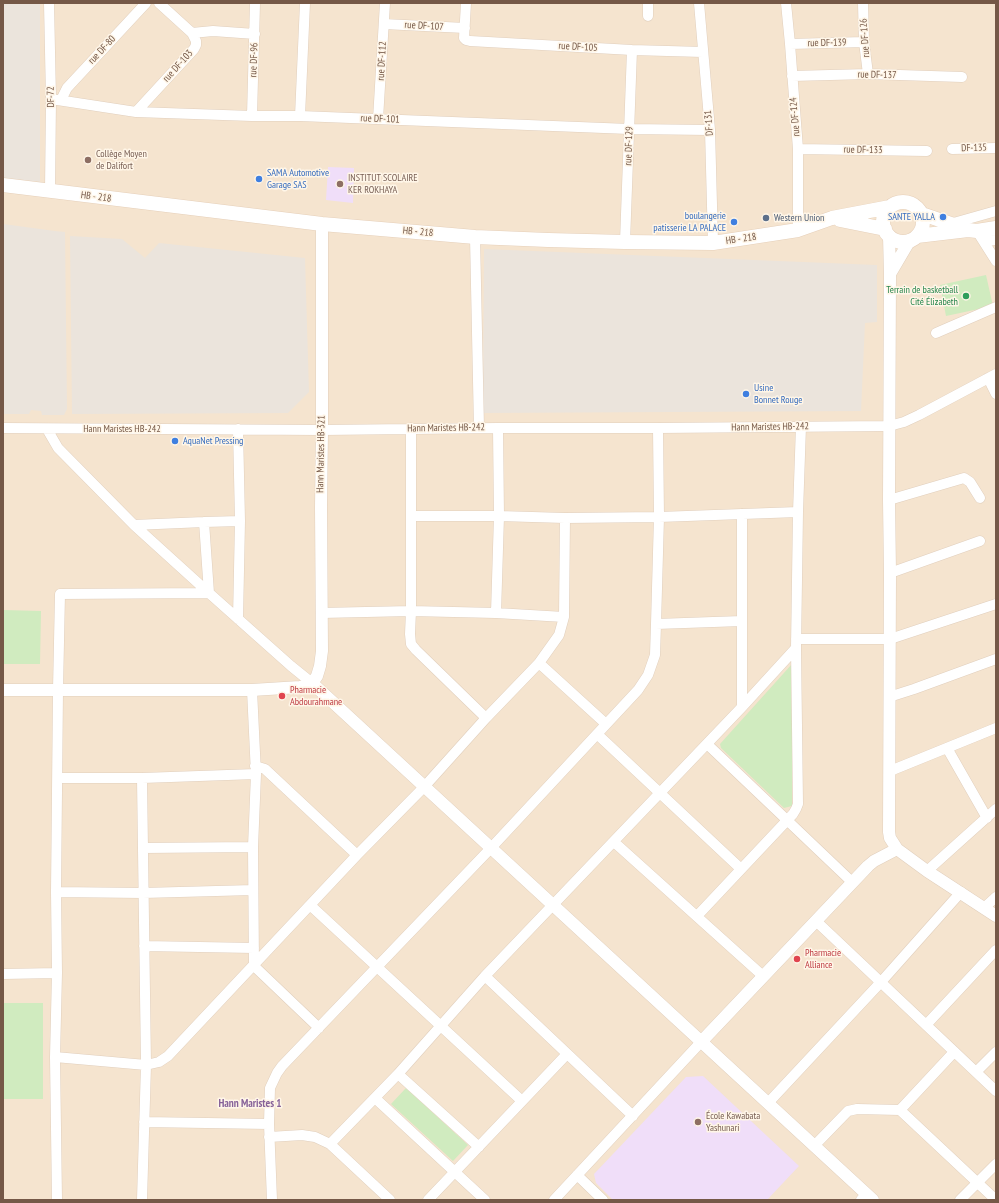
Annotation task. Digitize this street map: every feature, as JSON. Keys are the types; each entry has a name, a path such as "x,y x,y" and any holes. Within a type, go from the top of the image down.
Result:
{"main road":[{"name":"HB - 218","path":"3,185 322,224 475,237 625,242 713,243 798,230 832,218 890,207"},
{"path":"914,238 922,230 922,214 918,208 911,203 896,203 890,207 885,214 883,221 887,232 895,240 903,241 914,238 976,234 996,228"},
{"path":"922,214 976,234"},
{"path":"832,218 887,232"}],"street":[{"path":"49,7 57,3"},
{"name":"rue DF-80","path":"56,100 146,3"},
{"path":"158,3 192,33 213,31 255,34"},
{"name":"rue DF-96","path":"252,116 255,3"},
{"path":"300,116 306,3"},
{"name":"rue DF-112","path":"378,119 385,3"},
{"path":"465,28 466,3"},
{"path":"648,3 648,16"},
{"name":"DF-131","path":"699,3 710,130 713,243"},
{"name":"rue DF-124","path":"786,3 798,149 798,230"},
{"name":"rue DF-126","path":"863,3 864,42 868,74"},
{"name":"DF-72","path":"49,7 56,100 50,191"},
{"name":"rue DF-107","path":"384,24 465,28"},
{"name":"rue DF-105","path":"465,28 465,39 470,41 632,50 703,52"},
{"name":"rue DF-103","path":"136,112 194,49 196,40 192,33"},
{"name":"rue DF-139","path":"790,44 864,42"},
{"name":"rue DF-129","path":"625,242 632,50"},
{"name":"rue DF-137","path":"792,76 868,74 962,77"},
{"name":"rue DF-101","path":"56,100 136,112 300,116 629,129 710,130"},
{"name":"DF-135","path":"952,149 996,148"},
{"name":"rue DF-133","path":"798,149 928,151"},
{"path":"950,224 996,211"},
{"name":"Hann Maristes HB-321","path":"312,683 320,666 322,651 322,224"},
{"path":"887,232 890,274 889,832 890,838 897,849 927,871 996,916"},
{"path":"976,234 996,240"},
{"path":"976,234 996,261"},
{"path":"475,237 479,428"},
{"path":"890,274 914,238"},
{"path":"936,333 996,307"},
{"path":"992,376 996,394"},
{"name":"Hann Maristes HB-242","path":"3,428 322,430 411,428 889,426 904,422 992,376"},
{"path":"697,916 796,809 798,797 796,643 801,426"},
{"path":"47,428 58,448 134,525 238,620 290,666 312,683 768,1103 867,1198"},
{"path":"411,428 410,638 416,650 486,718"},
{"path":"496,612 499,516 498,428"},
{"path":"272,1200 269,1137 270,1088 272,1081 282,1066 491,848 638,690 648,675 655,655 659,517 658,428"},
{"path":"238,429 240,521 238,620"},
{"path":"889,500 964,478 970,482 980,498"},
{"path":"411,516 565,518 659,517 798,512"},
{"path":"742,514 742,707"},
{"path":"55,1057 146,1065 159,1062 168,1056 254,966 310,904 424,787 486,718 539,663 559,635 564,617 565,518"},
{"path":"134,525 240,521"},
{"path":"204,522 208,593"},
{"path":"890,572 980,541"},
{"path":"58,1200 55,1057 60,594 208,593"},
{"path":"330,1144 398,1074 486,976 742,707 796,643 890,639 996,604"},
{"path":"321,613 411,611 496,612 564,617"},
{"path":"656,624 742,621"},
{"path":"889,697 996,659"},
{"path":"539,663 606,724"},
{"path":"3,690 252,690 300,687 312,683"},
{"path":"252,690 255,770 253,847 254,966 319,1028"},
{"path":"890,771 968,738 995,730"},
{"path":"597,734 741,869"},
{"path":"707,744 852,882"},
{"path":"947,748 986,818"},
{"path":"58,778 142,778 265,769 358,855"},
{"path":"142,778 146,1065 142,1200"},
{"path":"927,871 996,809"},
{"path":"614,842 763,976"},
{"path":"143,848 253,847"},
{"path":"554,1200 852,882 874,861 897,849"},
{"path":"56,892 143,893 253,890"},
{"path":"768,1103 881,982 961,892"},
{"path":"984,908 996,897"},
{"path":"310,904 522,1101"},
{"path":"816,921 996,1091"},
{"path":"144,946 254,948"},
{"path":"926,1025 996,950"},
{"path":"3,974 57,973"},
{"path":"486,976 566,1054 633,1116"},
{"path":"900,1110 954,1052"},
{"path":"976,1072 996,1052"},
{"path":"428,1200 566,1054"},
{"path":"398,1074 479,1147"},
{"path":"375,1098 485,1200"},
{"path":"814,1146 848,1111 857,1109 900,1110 996,1200"},
{"path":"144,1122 269,1124"},
{"path":"269,1137 302,1135 315,1137 330,1144 390,1200"},
{"path":"960,1200 996,1164"},
{"path":"577,1175 604,1200"}],"shaded area":[{"path":"3,3 996,3 996,1200 3,1200"},
{"path":"3,3 40,3 40,182 3,178"},
{"name":"INSTITUT SCOLAIRE KER ROKHAYA","path":"328,167 354,168 353,203 326,200"},
{"path":"3,224 65,232 67,409 64,415 42,415 41,411 31,410 29,414 3,414"},
{"path":"70,236 122,239 145,258 159,243 305,258 309,392 288,413 72,414"},
{"path":"484,249 877,265 877,322 865,323 861,411 483,413"},
{"name":"École Kawabata Yashunari","path":"703,1076 799,1166 767,1200 613,1200 596,1183 594,1174 686,1077"}],"green space":[{"name":"Terrain de basketball Cité Élizabeth","path":"986,275 993,306 946,316 940,285"},
{"path":"3,610 41,611 40,664 3,664"},
{"path":"792,664 792,806 784,808 721,748 720,744"},
{"path":"3,1003 43,1003 43,1099 3,1099"},
{"path":"406,1088 468,1145 453,1161 391,1104"}],"place":[{"name":"Collège Moyen de Dalifort","path":"88,160"},
{"name":"SAMA Automotive Garage SAS","path":"259,179"},
{"name":"INSTITUT SCOLAIRE KER ROKHAYA","path":"340,184"},
{"name":"SANTE YALLA","path":"943,217"},
{"name":"Western Union","path":"766,218"},
{"name":"boulangerie patisserie LA PALACE","path":"734,222"},
{"name":"Terrain de basketball Cité Élizabeth","path":"966,296"},
{"name":"Usine Bonnet Rouge","path":"746,394"},
{"name":"AquaNet Pressing","path":"175,441"},
{"name":"Pharmacie Abdourahmane","path":"282,696"},
{"name":"Pharmacie Alliance","path":"797,959"},
{"name":"École Kawabata Yashunari","path":"698,1122"}],"district":[{"name":"Hann Maristes 1","path":"250,1104"}]}
